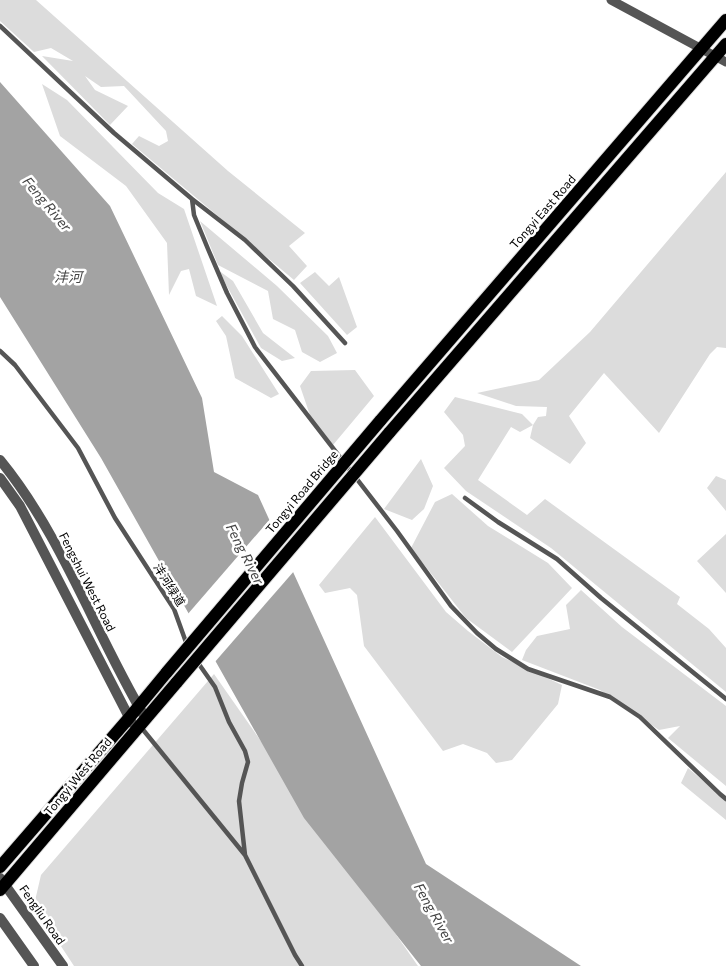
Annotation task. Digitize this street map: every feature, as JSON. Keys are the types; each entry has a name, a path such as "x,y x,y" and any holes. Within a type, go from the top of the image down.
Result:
{"main road":[{"name":"Tongyi East Road","path":"380,421 726,20"},
{"path":"720,59 726,44"},
{"name":"Tongyi West Road","path":"2,884 141,725 389,433 720,59"},
{"name":"Tongyi Road Bridge","path":"166,672 380,421"},
{"name":"Tongyi West Road","path":"0,867 129,718 166,672"}],"street":[{"path":"611,0 720,59"},
{"name":"Fengshui West Road","path":"0,460 40,515 138,707 141,725"},
{"name":"Fengshui West Road","path":"0,478 20,506 129,718 141,725"},
{"name":"Fengliu Road","path":"2,884 63,966"},
{"path":"0,918 34,966"}],"lane":[{"path":"0,26 114,133 192,199 245,240 293,286 345,343"},
{"path":"192,199 194,215 227,293 255,347 397,531 451,606 476,634 528,669 610,697 640,717 726,798"},
{"name":"沣河绿道","path":"0,351 15,365 78,448 115,518 174,609 190,653 215,687 229,722 246,750 248,762 242,783 240,801 245,855"},
{"path":"465,498 498,522 556,559 601,598 726,698"},
{"path":"141,725 245,855 302,966"}],"shaded area":[{"path":"0,0 36,0 228,171 305,233 289,246 307,266 294,280 132,144 139,136 159,146 168,141 166,131 124,86 101,87 85,76 95,90 128,106 110,125 42,56 73,61 51,48 34,52 0,21"},
{"path":"42,84 67,100 158,193 184,209 217,306 196,296 189,269 181,271 169,295 167,243 126,186 60,136"},
{"path":"726,172 726,348 717,347 710,354 659,433 604,373 569,416 586,443 570,464 530,438 533,425 538,417 546,416 547,407 516,406 477,393 539,380 590,332"},
{"path":"200,221 277,286 328,336 337,353 320,362 302,352 295,330 273,319 268,291 218,265"},
{"path":"218,270 233,281 263,333 295,358 282,361 261,348"},
{"path":"315,272 329,286 339,277 357,327 347,335 300,283"},
{"path":"222,316 242,336 279,394 271,398 235,378 226,336 216,321"},
{"path":"355,370 374,396 333,445 312,421 300,386 311,371"},
{"path":"455,397 522,414 533,425 520,432 511,427 478,480 527,515 545,499 680,597 677,604 709,629 726,648 726,692 551,548 466,491 444,468 465,446 463,435 444,412"},
{"path":"421,459 433,486 424,509 412,520 384,509"},
{"path":"716,476 726,480 726,511 707,488"},
{"path":"452,494 488,526 548,563 572,588 512,652 466,618 411,548 435,502"},
{"path":"375,517 446,612 502,657 562,685 558,704 512,760 496,763 487,753 463,744 443,751 364,646 357,595 350,588 325,593 319,585"},
{"path":"726,534 726,593 697,561"},
{"path":"581,590 622,627 726,706 726,786 668,738 680,726 659,730 600,690 522,660 526,650 537,636 570,629 566,605"},
{"path":"214,674 418,966 74,966 34,905 41,875"},
{"path":"688,768 726,800 726,820 681,783"}],"water":[{"name":"沣河","path":"0,82 110,206 202,398 214,472 258,495 426,864 581,966 421,966 304,818 101,458 0,297"}],"pier":[{"path":"271,518 295,570 214,663 187,615"}],"water label":[{"name":"Feng River","path":"47,204"},
{"name":"Feng River","path":"245,554"},
{"name":"Feng River","path":"434,913"}]}
